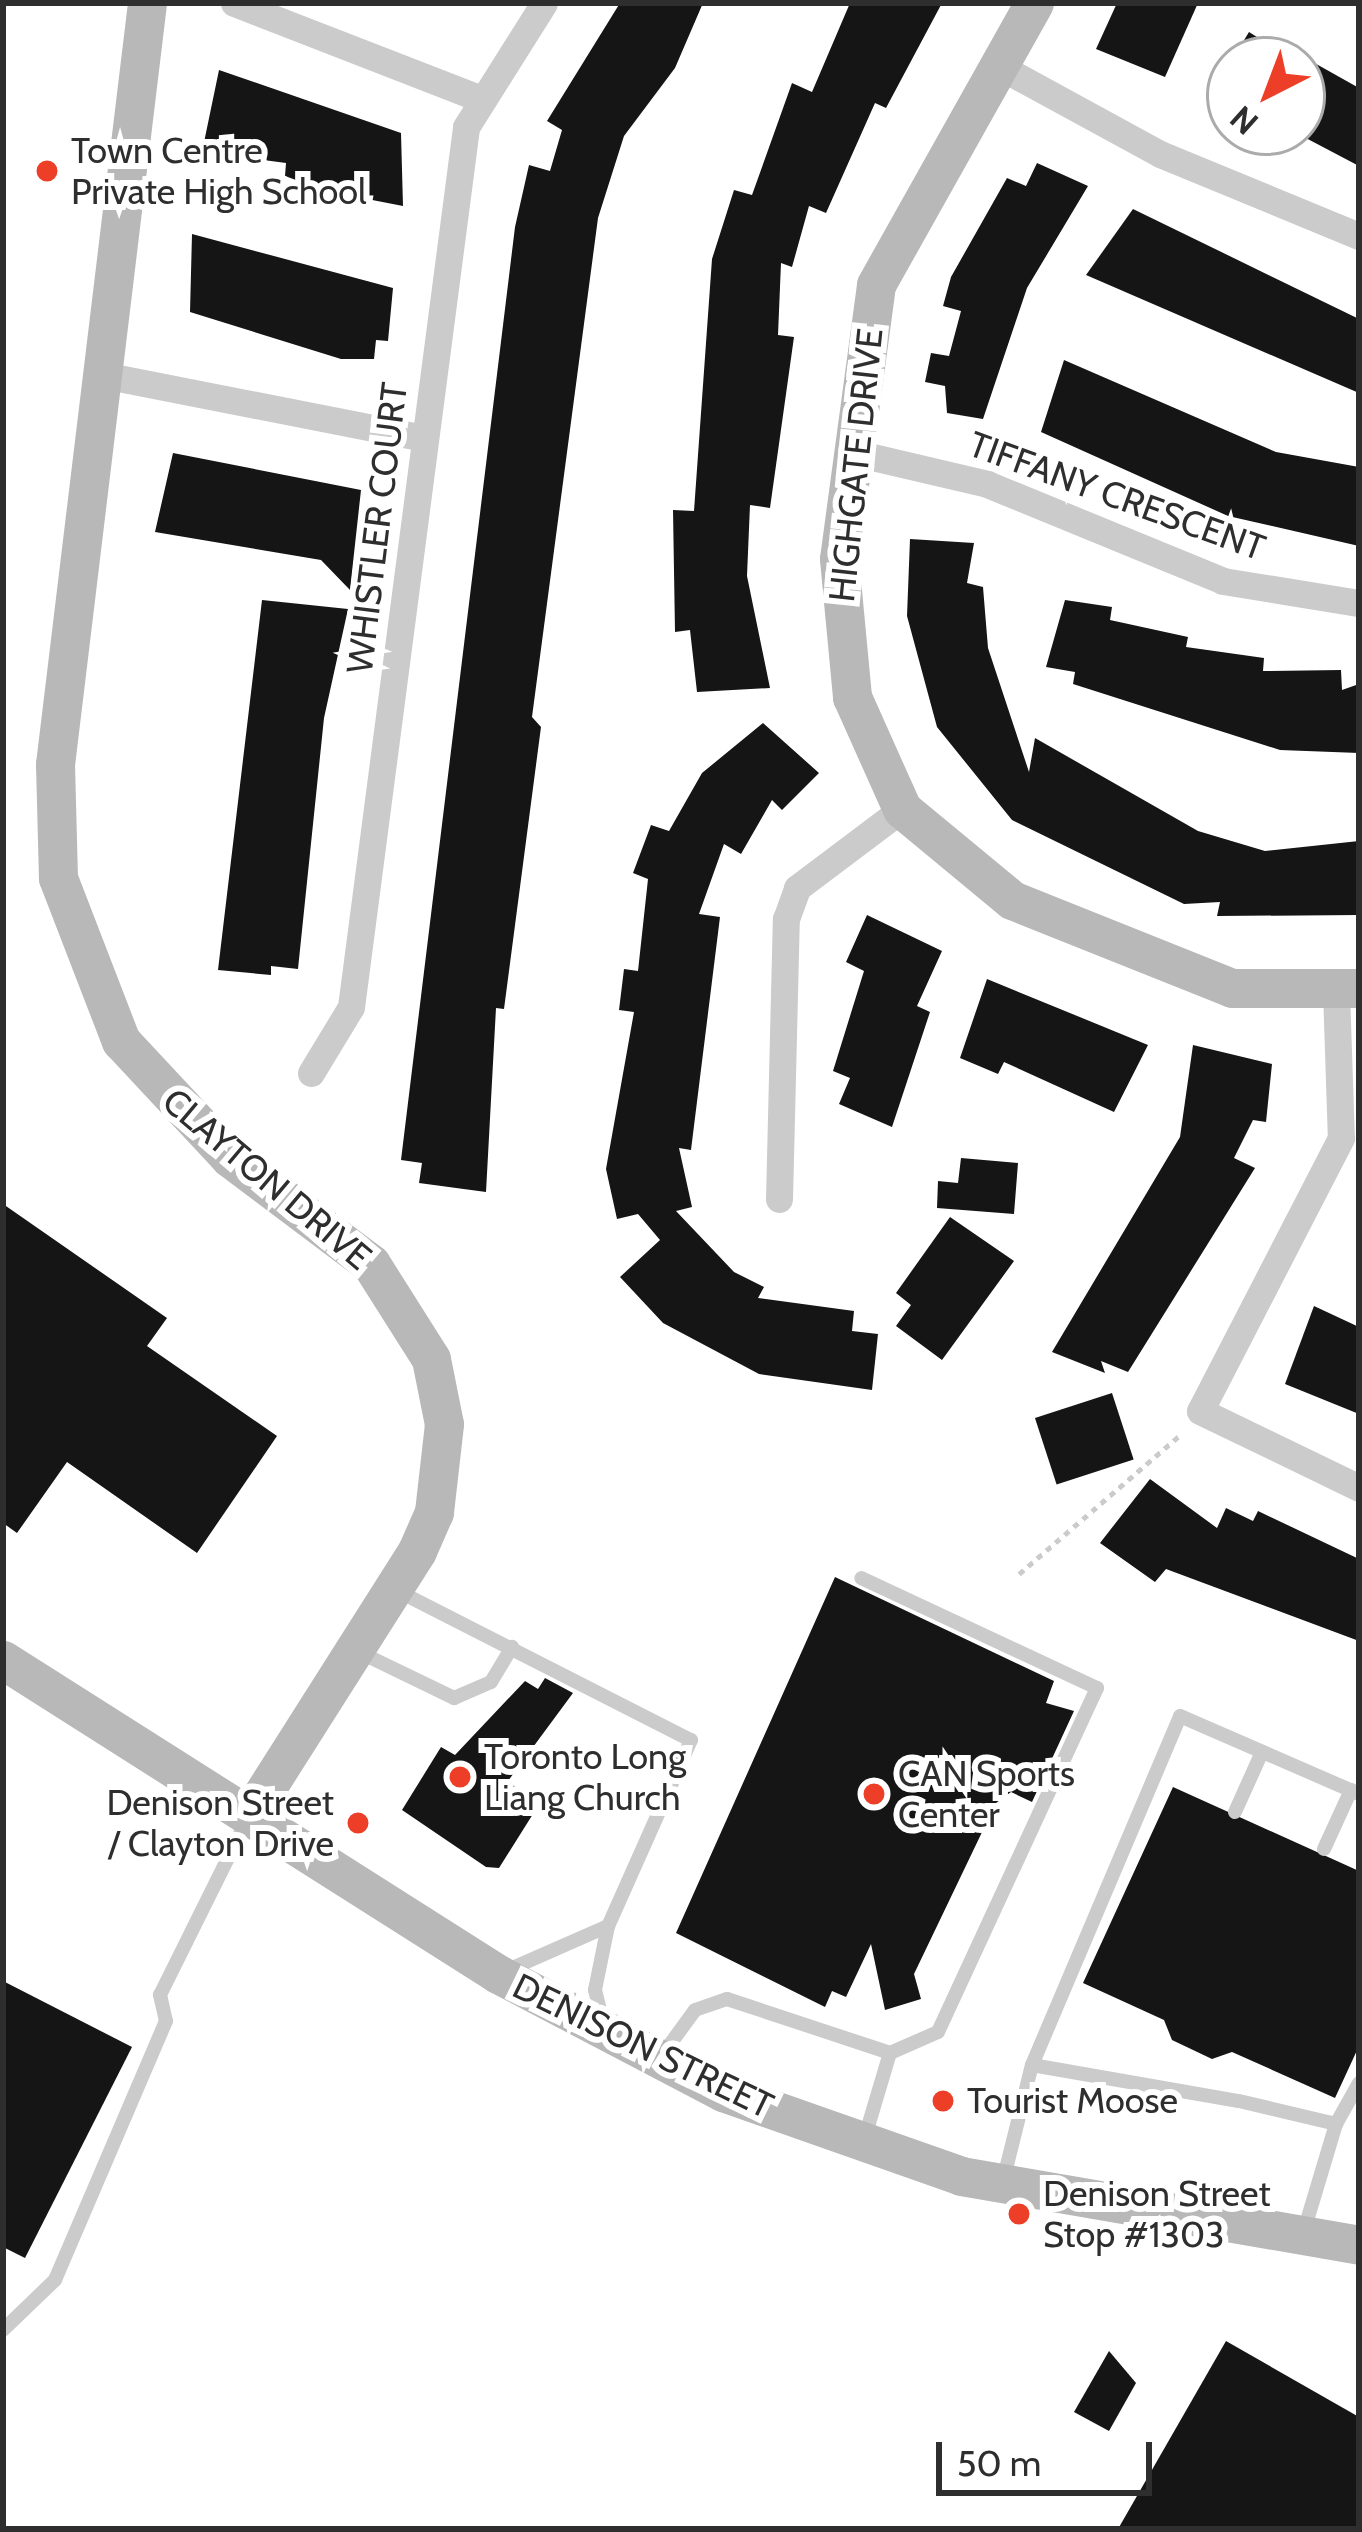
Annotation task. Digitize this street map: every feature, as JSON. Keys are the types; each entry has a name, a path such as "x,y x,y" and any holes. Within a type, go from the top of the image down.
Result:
{"street":[{"name":"CLAYTON DRIVE","path":"147,3 56,764 58,878 121,1041 170,1103 371,1264 410,1313 431,1359 441,1472 394,1589 252,1811"},
{"path":"234,3 481,99"},
{"name":"WHISTLER COURT","path":"311,1073 351,1006 466,127 544,3"},
{"name":"HIGHGATE DRIVE","path":"1034,3 994,64 876,285 851,452 842,651 902,808 971,874 1056,923 1232,988 1348,989"},
{"path":"994,64 1160,154 1359,236"},
{"path":"103,375 424,438"},
{"name":"TIFFANY CRESCENT","path":"851,452 987,484 1222,580 1359,603"},
{"path":"779,1198 786,920 797,888 902,808"},
{"path":"1348,989 1342,1138 1200,1411 1359,1488"},
{"name":"DENISON STREET","path":"3,1660 252,1811 498,1974 658,2061 862,2146 1003,2185 1359,2246"}],"lane":[{"path":"658,2061 695,2010 727,1999 890,2053 938,2032 1097,1688 861,1577"},
{"path":"394,1589 691,1740 608,1926 595,1990 606,2036"},
{"path":"354,1650 454,1698 490,1682 512,1647"},
{"path":"1003,2185 1032,2065 1180,1715 1355,1792 1324,1849"},
{"path":"1235,1812 1262,1752"},
{"path":"3,2330 55,2280 166,2021 160,1995 252,1811"},
{"path":"498,1974 608,1926"},
{"path":"862,2146 890,2053"},
{"path":"1032,2065 1336,2124"},
{"path":"1302,2239 1336,2124 1359,2084"}],"path":[{"path":"1019,1574 1200,1411"}],"building":[{"path":"620,3 703,3 675,68 624,136 598,218 532,717 541,727 504,1009 496,1008 486,1192 419,1183 422,1163 401,1160 515,227 529,165 550,171 562,130 547,121"},
{"path":"850,3 942,3 886,108 875,103 826,213 809,206 792,267 781,263 778,335 794,337 770,508 750,505 747,576 770,688 697,692 690,630 675,632 673,510 694,511 712,259 734,190 752,195 792,83 812,92"},
{"path":"1117,3 1198,3 1165,77 1096,49"},
{"path":"1326,69 1359,88 1359,166 1326,149"},
{"path":"219,70 401,133 403,206 326,191 285,176 286,163 202,152"},
{"path":"1037,163 1088,186 1027,288 983,419 947,413 945,386 925,382 931,353 949,356 961,311 943,306 951,277 1007,178 1026,186"},
{"path":"1133,209 1359,319 1359,393 1086,275"},
{"path":"192,234 393,288 388,341 376,340 374,359 341,359 190,312"},
{"path":"1064,360 1276,452 1359,467 1359,546 1228,516 1041,432"},
{"path":"173,453 361,490 350,590 321,560 155,532"},
{"path":"910,539 974,543 967,583 983,587 988,648 1029,772 1035,738 1198,831 1265,851 1359,841 1359,915 1217,916 1220,902 1184,904 1012,820 937,727 907,616"},
{"path":"262,600 348,609 324,718 298,969 271,966 271,975 218,970"},
{"path":"1065,600 1112,607 1110,620 1188,637 1186,647 1264,658 1263,671 1341,670 1342,690 1359,684 1359,753 1280,750 1073,684 1075,672 1046,667"},
{"path":"763,723 819,773 782,810 772,800 741,854 724,844 699,914 720,917 691,1150 679,1148 692,1207 676,1211 734,1272 764,1287 758,1298 854,1311 852,1331 878,1334 872,1390 759,1374 663,1323 620,1277 660,1240 638,1214 617,1219 606,1169 634,1012 619,1010 624,969 638,971 648,879 633,873 651,825 669,831 702,773"},
{"path":"867,915 942,951 917,1006 930,1012 892,1127 839,1104 850,1078 833,1071 864,971 846,962"},
{"path":"987,979 1148,1045 1114,1112 1004,1062 998,1074 960,1058"},
{"path":"1193,1045 1272,1064 1266,1122 1253,1120 1234,1158 1255,1168 1128,1372 1101,1361 1105,1373 1052,1352 1180,1137"},
{"path":"961,1158 1018,1163 1014,1214 937,1208 938,1181 958,1183"},
{"path":"3,1204 167,1318 147,1346 277,1436 197,1553 67,1462 17,1533 3,1523"},
{"path":"950,1217 1014,1261 942,1360 896,1326 911,1305 896,1293"},
{"path":"1314,1306 1359,1327 1359,1414 1285,1384"},
{"path":"1112,1393 1134,1460 1057,1485 1035,1418"},
{"path":"1150,1479 1217,1528 1226,1508 1253,1521 1258,1511 1359,1559 1359,1641 1166,1569 1155,1582 1100,1543"},
{"name":"CAN Sports Center","path":"835,1577 1054,1681 1046,1703 1074,1711 1032,1802 1011,1792 996,1803 914,1974 921,1999 885,2010 871,1944 846,1997 832,1991 825,2007 676,1933"},
{"name":"Toronto Long Liang Church","path":"545,1678 573,1693 508,1781 538,1806 499,1868 486,1867 402,1810 441,1747 455,1755 525,1681 538,1689"},
{"path":"1173,1787 1359,1871 1359,2046 1335,2098 1232,2052 1212,2059 1172,2040 1164,2020 1083,1983"},
{"path":"3,1981 132,2047 25,2258 3,2247"},
{"path":"1226,2341 1359,2417 1359,2529 1118,2529"},
{"path":"1109,2351 1136,2383 1109,2431 1074,2412"}],"place":[{"name":"Town Centre Private High School","path":"47,171"},
{"name":"Toronto Long Liang Church","path":"460,1777"},
{"name":"CAN Sports Center","path":"874,1794"},
{"name":"Denison Street / Clayton Drive","path":"358,1823"},
{"name":"Tourist Moose","path":"943,2101"},
{"name":"Denison Street Stop #1303","path":"1019,2214"}]}
